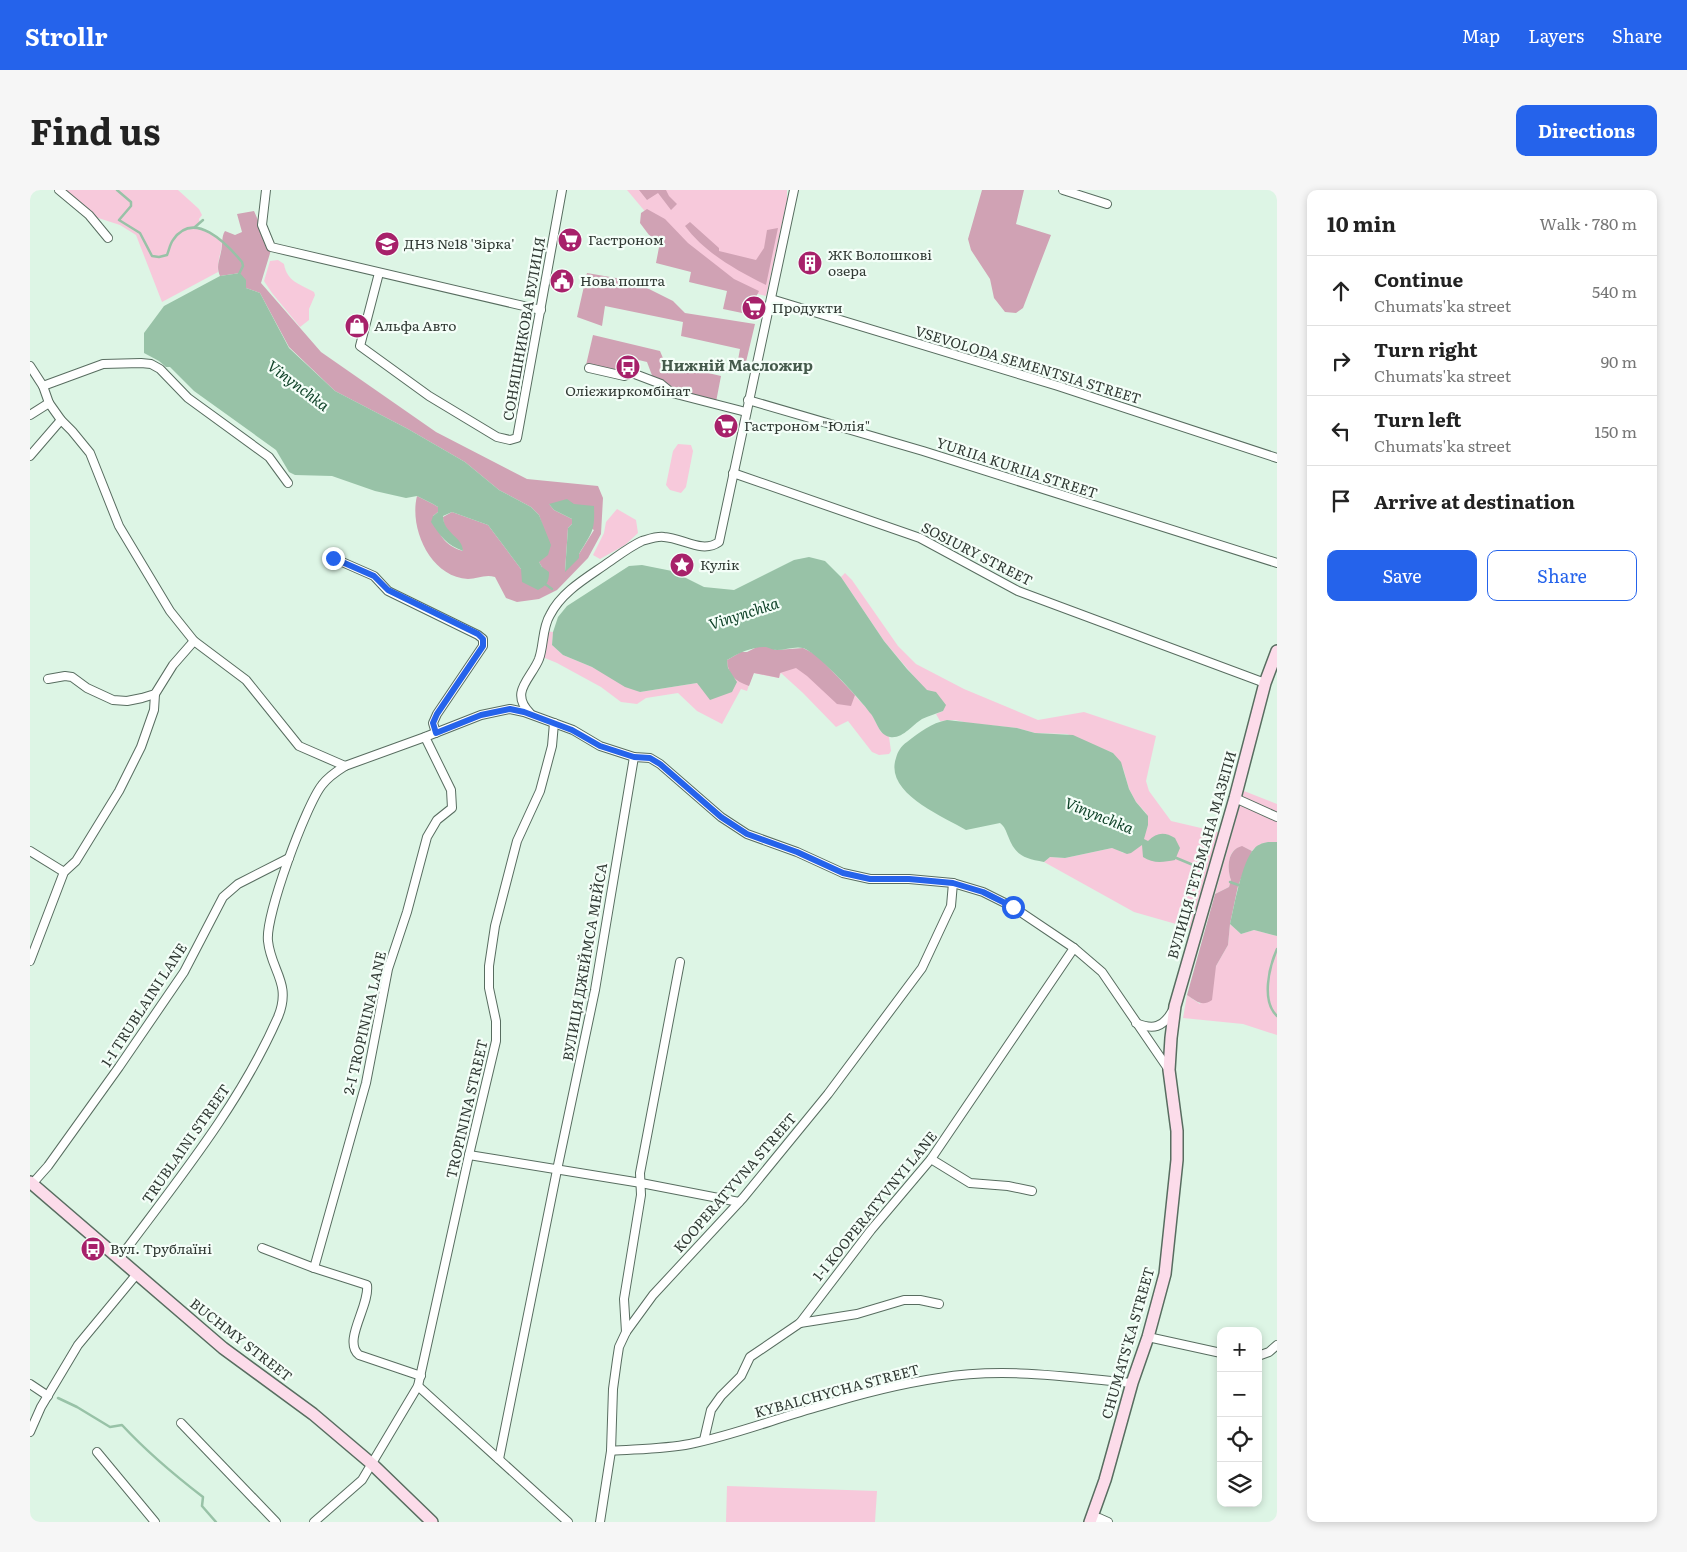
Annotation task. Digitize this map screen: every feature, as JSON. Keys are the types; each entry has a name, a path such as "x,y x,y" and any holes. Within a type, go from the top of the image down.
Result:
{"street":[{"path":"59,190 89,215 108,238"},
{"path":"266,190 262,225 270,247 540,310"},
{"name":"СОНЯШНИКОВА ВУЛИЦЯ","path":"379,273 360,346 429,396 497,437 510,440 517,438 562,190"},
{"path":"533,716 521,701 521,690 538,660 545,626 550,614 572,587 640,542 654,537 675,539 704,548 712,547 719,542 794,190"},
{"path":"1063,190 1107,204"},
{"name":"VSEVOLODA SEMENTSIA STREET","path":"771,299 1058,386 1277,458"},
{"path":"43,386 103,364 151,364 160,369 188,398 269,457 288,483"},
{"path":"30,366 43,386 48,403 90,453 119,526 170,611 194,642 246,680 299,746 345,766"},
{"path":"589,368 624,376 632,373 661,384 672,393 746,412"},
{"name":"YURIIA KURIIA STREET","path":"748,400 923,451 1277,563"},
{"path":"30,415 48,403"},
{"path":"30,456 61,420"},
{"name":"SOSIURY STREET","path":"733,473 920,538 1018,591 1265,683"},
{"path":"333,558 374,576 388,590 478,634 483,639 483,646 437,714 433,723 436,733"},
{"path":"30,961 64,872 76,861 123,782 141,747 154,710 155,694 173,665 194,642"},
{"name":"ВУЛИЦЯ ГЕТЬМАНА МАЗЕПИ","path":"1169,1070 1176,1006 1235,798 1265,683 1277,650"},
{"path":"48,679 65,676 72,677 87,688 113,700 127,701 155,694"},
{"name":"CHUMATS'KA STREET","path":"345,766 481,715 510,709 524,712 572,730 600,746 634,757 650,758 660,764 721,817 747,834 797,852 843,873 870,879 909,879 953,883 983,892 1013,907 1074,948 1102,972 1169,1070 1177,1131 1177,1160 1165,1274 1105,1480 1091,1520"},
{"name":"TROPININA STREET","path":"314,1522 362,1480 418,1386 496,1040 496,1021 489,988 489,966 495,926 517,841 540,791 552,746 554,723"},
{"name":"2-I TROPININA LANE","path":"314,1268 366,1083 388,969 407,912 426,837 437,820 452,808 451,790 426,737"},
{"name":"ВУЛИЦЯ ДЖЕЙМСА МЕЙСА","path":"499,1459 595,990 634,757"},
{"name":"TRUBLAINI STREET","path":"119,1259 217,1126 255,1063 278,1015 283,1001 282,984 270,952 268,928 289,858 303,821 321,785 345,766"},
{"path":"1235,798 1277,817"},
{"path":"30,851 64,872"},
{"name":"1-I TRUBLAINI LANE","path":"31,1183 48,1166 119,1068 184,972 223,897 238,884 289,858"},
{"name":"KOOPERATYVNA STREET","path":"600,1522 611,1452 616,1360 619,1347 626,1332 653,1295 739,1202 828,1094 922,968 951,906 953,883"},
{"name":"1-I KOOPERATYVNYI LANE","path":"704,1440 711,1410 721,1396 741,1376 750,1358 800,1323 870,1230 932,1158 1074,948"},
{"path":"626,1332 624,1300 642,1195 640,1173 680,962"},
{"path":"1136,1023 1148,1028 1158,1026 1168,1019 1176,1006"},
{"path":"469,1155 641,1183 739,1202"},
{"path":"932,1158 970,1183 1008,1186 1032,1191"},
{"name":"BUCHMY STREET","path":"31,1183 223,1348 313,1414 372,1464 432,1522"},
{"path":"262,1248 366,1285 368,1294 353,1337 352,1345 354,1351 359,1355 421,1376"},
{"path":"30,1432 48,1396 78,1345 136,1274"},
{"path":"800,1323 857,1314 904,1300 920,1300 939,1304"},
{"path":"1148,1337 1217,1352"},
{"path":"1262,1355 1269,1352 1277,1345"},
{"name":"KYBALCHYCHA STREET","path":"611,1452 689,1444 884,1389 941,1377 989,1373 1038,1374 1132,1383"},
{"path":"30,1384 48,1396"},
{"path":"418,1386 568,1522"},
{"path":"181,1423 276,1522"},
{"path":"97,1452 155,1522"},
{"path":"1091,1520 1099,1518 1108,1522"}],"shaded area":[{"path":"59,190 178,190 199,209 202,215 199,219 200,223 193,228 209,231 222,240 218,272 162,302 136,235 120,225 89,215"},
{"path":"627,190 787,190 787,200 766,296 725,286 690,265"},
{"path":"639,190 666,190 677,204 671,210 658,193 647,200"},
{"path":"982,190 1024,190 1016,224 1051,235 1023,308 1016,313 1005,312 994,298 990,279 971,250 968,239"},
{"path":"647,209 665,219 688,243 734,279 759,291 756,297 752,298 747,314 723,309 727,291 689,282 691,272 656,263 660,242 649,235 640,223 641,213"},
{"path":"254,211 271,250 261,283 321,352 436,432 527,479 598,486 603,498 601,534 588,558 557,590 539,599 517,602 506,598 495,577 488,576 468,579 455,576 443,570 433,560 425,549 416,522 417,496 438,507 438,512 433,516 435,522 443,538 451,546 463,551 458,541 445,527 443,517 452,512 488,525 521,569 542,567 539,562 544,530 539,515 531,507 499,490 465,462 408,429 335,391 289,347 260,293 246,288 240,273 220,276 218,264 225,231 235,235 242,232 237,214","holes":["549,504 594,530 578,558 565,571 568,528 572,524 572,519 554,510"]},
{"path":"690,222 719,248 719,251 756,260 764,248 767,230 778,228 766,285 732,267 712,253 685,226"},
{"path":"278,260 284,264 291,279 314,292 315,295 309,309 309,320 300,327 264,281 270,261"},
{"path":"587,273 633,281 673,301 685,313 755,324 746,362 738,360 740,349 681,336 683,322 605,306 602,326 577,317"},
{"path":"593,335 660,351 665,363 721,376 716,402 673,391 664,381 653,378 647,362 622,356 618,372 586,365"},
{"path":"678,444 691,445 693,451 686,487 681,493 670,490 666,485 673,451"},
{"path":"617,509 636,520 638,533 625,545 600,559 593,555 604,533 606,522"},
{"path":"845,573 852,580 898,646 916,664 964,689 1038,720 1084,712 1156,736 1146,781 1149,791 1171,821 1218,832 1190,928 1134,912 1044,862 1050,857 1065,858 1112,848 1123,853 1147,829 1148,819 1146,813 1136,802 1129,789 1123,768 1113,753 1067,734 1035,733 1017,728 955,720 940,721 936,714 943,711 884,641 841,577"},
{"path":"544,631 553,632 552,645 563,655 592,667 640,692 697,683 741,652 837,676 871,713 881,732 889,737 891,751 889,754 879,755 872,752 848,721 836,727 781,673 779,678 753,673 747,691 741,689 722,724 697,711 678,693 646,698 637,704 621,702 601,687 557,663 545,658 538,660"},
{"path":"757,647 769,647 776,650 803,648 817,655 855,695 851,706 837,704 796,668 780,673 779,678 754,673 749,686 740,682 731,674 727,660 741,652 747,652"},
{"path":"1244,791 1277,804 1277,842 1257,846 1252,851 1245,848 1234,850 1229,860 1231,880 1229,887 1215,894"},
{"path":"1242,846 1252,851 1238,886 1230,924 1228,945 1216,966 1212,1000 1202,1003 1187,995 1215,894 1229,887 1231,880 1229,860 1233,851"},
{"path":"1230,924 1241,934 1254,930 1277,936 1277,1035 1243,1024 1183,1018 1187,995 1200,1004 1216,966 1228,945"},
{"path":"727,1486 877,1491 875,1522 726,1522"}],"water":[{"path":"240,273 246,280 246,288 260,293 289,348 335,391 408,429 465,462 499,490 531,507 539,515 551,545 548,555 539,562 549,572 548,581 545,585 538,590 522,582 521,569 488,525 452,512 443,516 446,527 460,542 463,551 444,540 431,522 433,516 438,512 438,507 417,496 406,498 375,491 332,476 295,475 289,472 276,450 194,391 170,367 166,367 144,353 144,333 164,306 220,276"},
{"path":"567,499 574,504 594,506 594,521 592,532 579,554 579,558 565,572 568,528 572,524 572,519 554,510 549,504"},
{"path":"809,557 825,561 841,577 884,641 927,690 936,692 946,705 943,711 922,719 899,736 886,736 849,688 810,651 803,648 777,650 766,647 756,648 746,650 731,657 727,660 728,668 737,682 732,692 710,700 697,683 640,692 625,687 592,667 563,655 552,645 553,632 558,617 567,606 629,566 642,565 672,571 704,587 734,590 794,560"},
{"path":"947,720 1017,728 1035,733 1073,735 1113,753 1121,762 1129,789 1136,802 1148,816 1148,825 1144,839 1148,841 1161,834 1175,838 1180,848 1175,860 1151,861 1143,857 1142,845 1127,854 1112,848 1065,858 1050,857 1044,862 1026,858 1018,852 1000,823 966,830 930,810 918,802 898,782 895,771 896,758 901,747 916,735 941,721"},
{"path":"1277,842 1277,936 1254,930 1241,934 1230,924 1242,873 1254,849 1260,844"}],"waterway":[{"name":"Vinynchka","path":"117,190 131,202 131,206 119,220 140,233 152,256 167,255 172,242 181,231 191,228 200,229 219,239 242,262 243,266 239,274"},
{"path":"195,227 203,220"},
{"name":"Vinynchka","path":"545,584 552,589"},
{"name":"Vinynchka","path":"1174,857 1198,867"},
{"path":"1230,882 1241,886"},
{"path":"1277,949 1271,965 1268,984 1269,1002 1277,1016"},
{"path":"58,1398 110,1427 122,1425 161,1463 203,1497 202,1506 216,1522"}],"place":[{"name":"Гастроном","path":"570,240"},
{"name":"ДНЗ №18 'Зірка'","path":"387,244"},
{"name":"ЖК Волошкові озера","path":"810,263"},
{"name":"Нова пошта","path":"562,281"},
{"name":"Продукти","path":"754,308"},
{"name":"Альфа Авто","path":"357,326"},
{"name":"Олієжиркомбінат","path":"628,367"},
{"name":"Гастроном \"Юлія\"","path":"726,426"},
{"name":"Кулік","path":"682,565"},
{"name":"Вул. Трублаїні","path":"93,1249"}],"district":[{"name":"Нижній Масложир","path":"737,366"}],"route":[{"path":"333,558 374,576 388,590 478,634 483,639 483,646 437,714 433,723 436,733 481,715 510,709 524,712 572,730 600,746 634,757 650,758 660,764 721,817 747,834 797,852 843,873 870,879 909,879 953,883 983,892 1013,907"}]}
